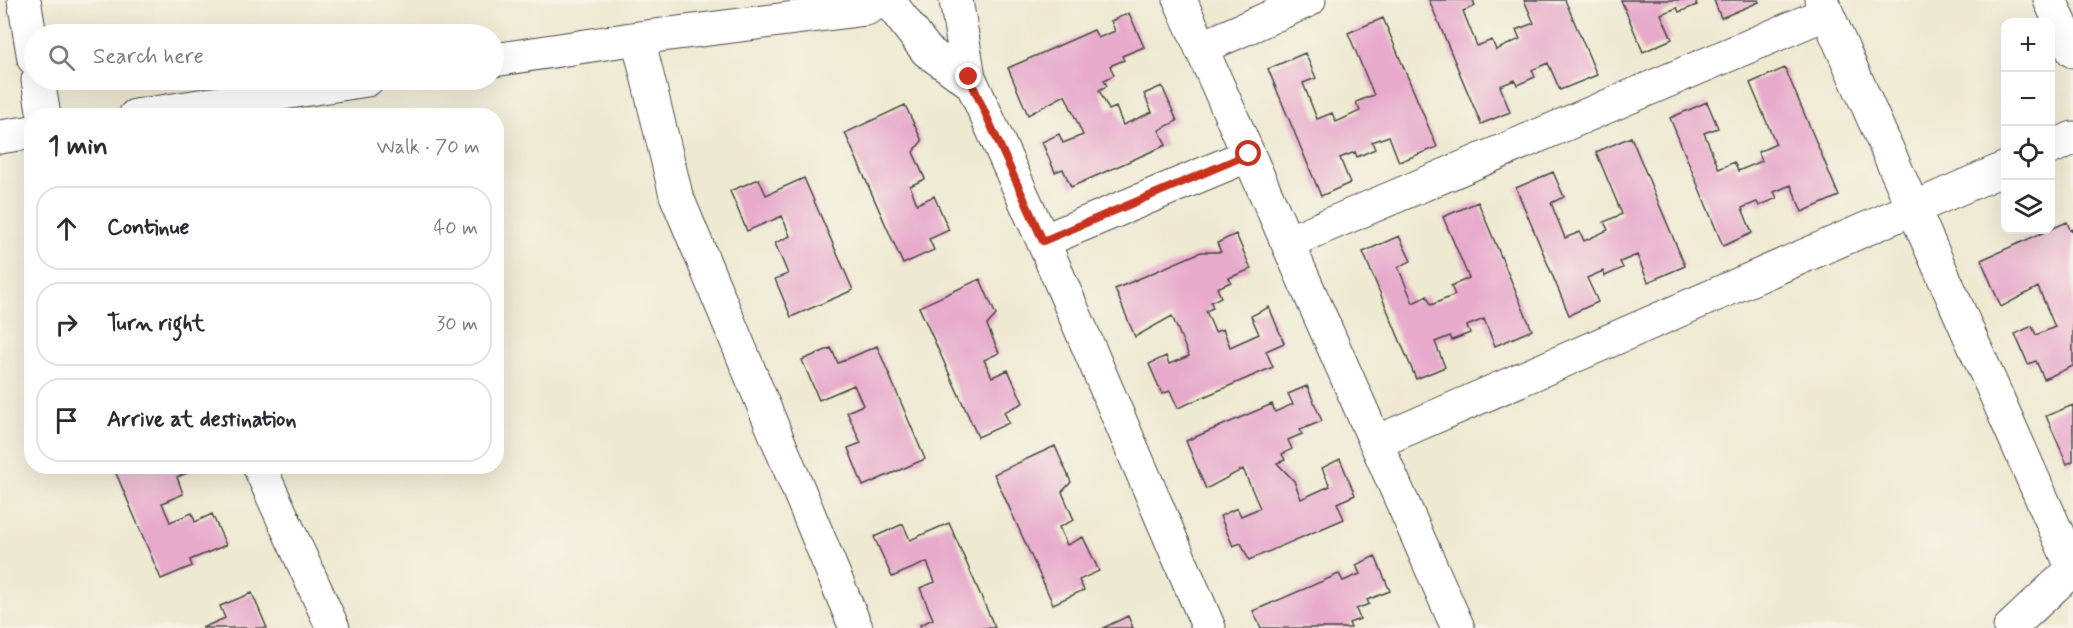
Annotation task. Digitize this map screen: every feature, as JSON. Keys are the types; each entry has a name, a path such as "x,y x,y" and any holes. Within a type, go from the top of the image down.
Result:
{"lane":[{"path":"504,58 638,38 866,9 882,0"},
{"path":"888,0 927,51 971,83"},
{"path":"956,0 971,83 1043,241 1209,628"},
{"path":"1180,0 1458,628"},
{"path":"1201,48 1309,0"},
{"path":"2050,0 2073,51"},
{"path":"25,3 28,24"},
{"path":"1288,242 1824,7 2073,569 2010,628"},
{"path":"638,38 676,195 856,628"},
{"path":"40,90 43,108"},
{"path":"187,108 303,90"},
{"path":"0,137 24,133"},
{"path":"2055,146 2073,138"},
{"path":"1043,241 1249,154"},
{"path":"1377,442 2001,170"},
{"path":"263,474 333,628"}],"building":[{"path":"1429,0 1473,0 1475,6 1463,11 1477,46 1492,40 1496,50 1520,39 1516,30 1534,23 1524,0 1565,0 1597,75 1560,90 1548,63 1532,70 1535,77 1517,85 1515,80 1500,86 1510,112 1481,124"},
{"path":"1621,0 1695,0 1697,5 1679,12 1677,8 1661,14 1672,39 1643,52"},
{"path":"1714,0 1758,0 1759,2 1721,18"},
{"path":"1129,13 1144,47 1122,56 1124,60 1110,66 1114,75 1104,80 1107,86 1099,90 1109,110 1116,107 1123,125 1152,112 1144,94 1162,86 1177,121 1159,130 1166,145 1071,187 1063,169 1055,172 1042,142 1059,134 1063,143 1083,135 1065,95 1028,115 1008,68 1094,30 1098,38 1115,31 1111,21"},
{"path":"1383,18 1437,147 1399,162 1389,136 1372,142 1375,149 1357,157 1355,152 1340,158 1350,183 1321,196 1268,69 1305,53 1316,78 1303,83 1317,119 1332,113 1336,122 1360,111 1356,102 1374,95 1348,33"},
{"path":"1785,68 1839,196 1802,212 1791,185 1774,192 1777,198 1759,206 1757,202 1742,208 1752,233 1723,246 1670,118 1707,102 1718,128 1704,133 1719,169 1734,162 1738,171 1762,161 1758,152 1776,144 1750,83"},
{"path":"905,105 922,141 913,152 925,179 910,186 917,204 934,196 949,230 929,239 934,250 903,264 845,133"},
{"path":"1631,137 1685,266 1648,282 1637,255 1620,262 1623,268 1605,276 1603,271 1587,278 1598,302 1569,315 1516,188 1553,172 1564,197 1551,203 1565,238 1580,232 1584,241 1608,230 1604,222 1622,214 1596,152"},
{"path":"804,178 853,290 791,317 775,279 788,274 775,243 790,236 782,216 747,231 730,191 759,179 766,195"},
{"path":"1478,202 1532,330 1495,346 1484,319 1467,326 1470,333 1452,340 1450,336 1435,342 1445,367 1416,379 1363,252 1399,236 1411,261 1398,267 1413,303 1427,296 1431,305 1455,295 1451,286 1469,278 1443,217"},
{"path":"2067,222 2070,230 2073,229 2073,366 2044,379 2036,361 2028,364 2015,334 2032,326 2036,335 2055,327 2038,287 2001,307 1981,260 2040,234 2055,234 2055,227"},
{"path":"1236,234 1251,269 1229,278 1231,282 1217,288 1221,297 1211,302 1213,308 1206,311 1215,332 1223,329 1230,347 1259,334 1251,316 1269,307 1284,343 1266,351 1273,367 1178,408 1170,391 1162,394 1149,364 1166,356 1169,364 1189,356 1172,316 1135,337 1115,289 1201,252 1221,252 1217,243"},
{"path":"980,279 996,315 987,325 999,353 984,360 992,377 1008,370 1023,403 1004,412 1009,423 978,437 919,307"},
{"path":"877,346 925,459 863,486 848,448 861,443 847,412 863,405 854,385 819,400 802,360 831,348 838,363"},
{"path":"1307,386 1322,421 1300,430 1302,434 1288,440 1292,449 1282,454 1285,460 1277,463 1294,481 1301,499 1330,486 1322,468 1340,459 1355,495 1337,503 1344,519 1249,560 1241,543 1233,546 1220,516 1237,508 1241,516 1260,508 1243,469 1206,489 1186,441 1272,404 1275,412 1293,404 1288,394"},
{"path":"2073,405 2073,461 2067,464 2046,416"},
{"path":"1055,446 1071,482 1062,492 1074,520 1059,527 1067,545 1083,537 1099,571 1079,580 1084,590 1053,604 994,474"},
{"path":"116,474 184,474 177,477 183,494 162,503 170,522 192,513 195,522 212,514 226,545 190,560 192,566 161,579"},
{"path":"949,523 995,628 921,628 920,625 933,619 920,588 935,582 927,562 892,577 874,537 903,524 910,540"},
{"path":"1375,556 1390,591 1367,600 1369,604 1356,609 1360,619 1349,623 1351,628 1261,628 1253,611 1339,574 1343,581 1360,574 1356,565"},
{"path":"252,593 267,628 202,628 225,618 220,606"},
{"path":"1128,616 1133,628 1103,628"}],"route":[{"path":"969,77 1043,241 1249,154"}]}
